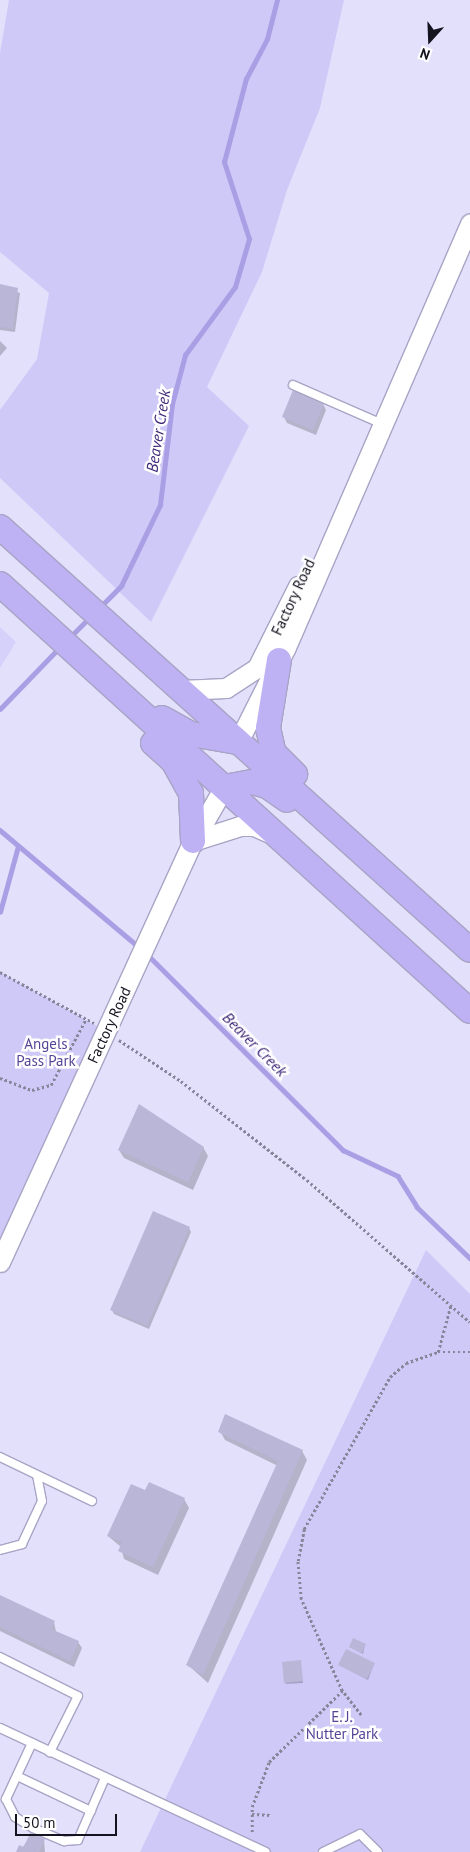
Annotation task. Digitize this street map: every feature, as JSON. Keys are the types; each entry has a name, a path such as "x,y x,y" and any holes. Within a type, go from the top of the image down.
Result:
{"highway":[{"path":"0,527 37,600"},
{"path":"0,544 37,600 111,667 224,787 470,1011"},
{"path":"0,573 37,600 178,728 238,742"},
{"path":"0,584 37,600"},
{"path":"0,602 37,600"},
{"path":"279,660 266,715 274,753 416,884 426,910"},
{"path":"111,667 180,690 470,950"},
{"path":"111,667 184,777 195,811 193,841"},
{"path":"224,787 252,782 279,794 470,965"},
{"path":"282,839 334,867 470,989"}],"street":[{"name":"Factory Road","path":"238,742 279,660 367,452 470,222"},
{"name":"Factory Road","path":"180,690 226,688 257,668 342,487 367,452"},
{"name":"Factory Road","path":"0,1262 193,841 224,787"},
{"path":"193,841 240,826 254,826 282,839"}],"lane":[{"path":"293,384 380,423"},
{"path":"0,1457 92,1501"},
{"path":"0,1550 22,1544 42,1501 37,1475"},
{"path":"0,1657 78,1696 50,1752"},
{"path":"0,1728 266,1852"},
{"path":"32,1744 6,1799 15,1817 33,1828 64,1841 78,1840 105,1778"},
{"path":"17,1776 91,1810"},
{"path":"323,1852 360,1834 378,1852"}],"path":[{"path":"0,972 97,1026"},
{"path":"0,1078 32,1090 51,1085 86,1019"},
{"path":"120,1040 255,1137 470,1322"},
{"path":"438,1352 451,1304"},
{"path":"361,1715 342,1691 301,1599 298,1561 304,1530 390,1377 406,1363 438,1352 470,1352"},
{"path":"252,1832 252,1814 276,1754 342,1691"},
{"path":"252,1814 270,1815"}],"shaded area":[{"path":"0,627 16,642 0,668"}],"green space":[{"path":"9,0 344,0 320,108 287,190 262,272 207,387 249,426 151,622 0,478 0,410 37,359 49,293 0,252 0,53"},
{"name":"Angels Pass Park","path":"0,972 106,1031 0,1262"},
{"name":"E. J. Nutter Park","path":"426,1250 470,1294 470,1852 140,1852"}],"building":[{"path":"0,284 18,288 13,329 0,327"},
{"path":"293,390 324,403 313,430 282,417"},
{"path":"139,1104 204,1147 188,1182 118,1150"},
{"path":"153,1211 190,1227 147,1326 110,1310"},
{"path":"225,1414 303,1450 203,1675 186,1665 278,1461 218,1432"},
{"path":"149,1482 185,1498 153,1567 118,1551 122,1542 107,1536 131,1484 145,1490"},
{"path":"0,1595 55,1621 51,1629 79,1641 70,1661 0,1627"},
{"path":"353,1638 366,1644 362,1653 349,1647"},
{"path":"346,1649 375,1663 367,1679 338,1665"},
{"path":"301,1660 303,1681 284,1683 282,1662"},
{"path":"30,1833 45,1839 39,1852 16,1852 19,1845 24,1847"}],"waterway":[{"name":"Beaver Creek","path":"100,607 121,586 160,505 172,404 185,355 235,287 249,239 224,162 246,79 267,39 277,0"},
{"name":"Beaver Creek","path":"70,637 89,618"},
{"name":"Beaver Creek","path":"0,709 59,648"},
{"name":"Beaver Creek","path":"0,830 139,947"},
{"name":"Beaver Creek","path":"0,912 18,846"},
{"name":"Beaver Creek","path":"146,953 343,1150 398,1176 417,1207 470,1258"}]}
